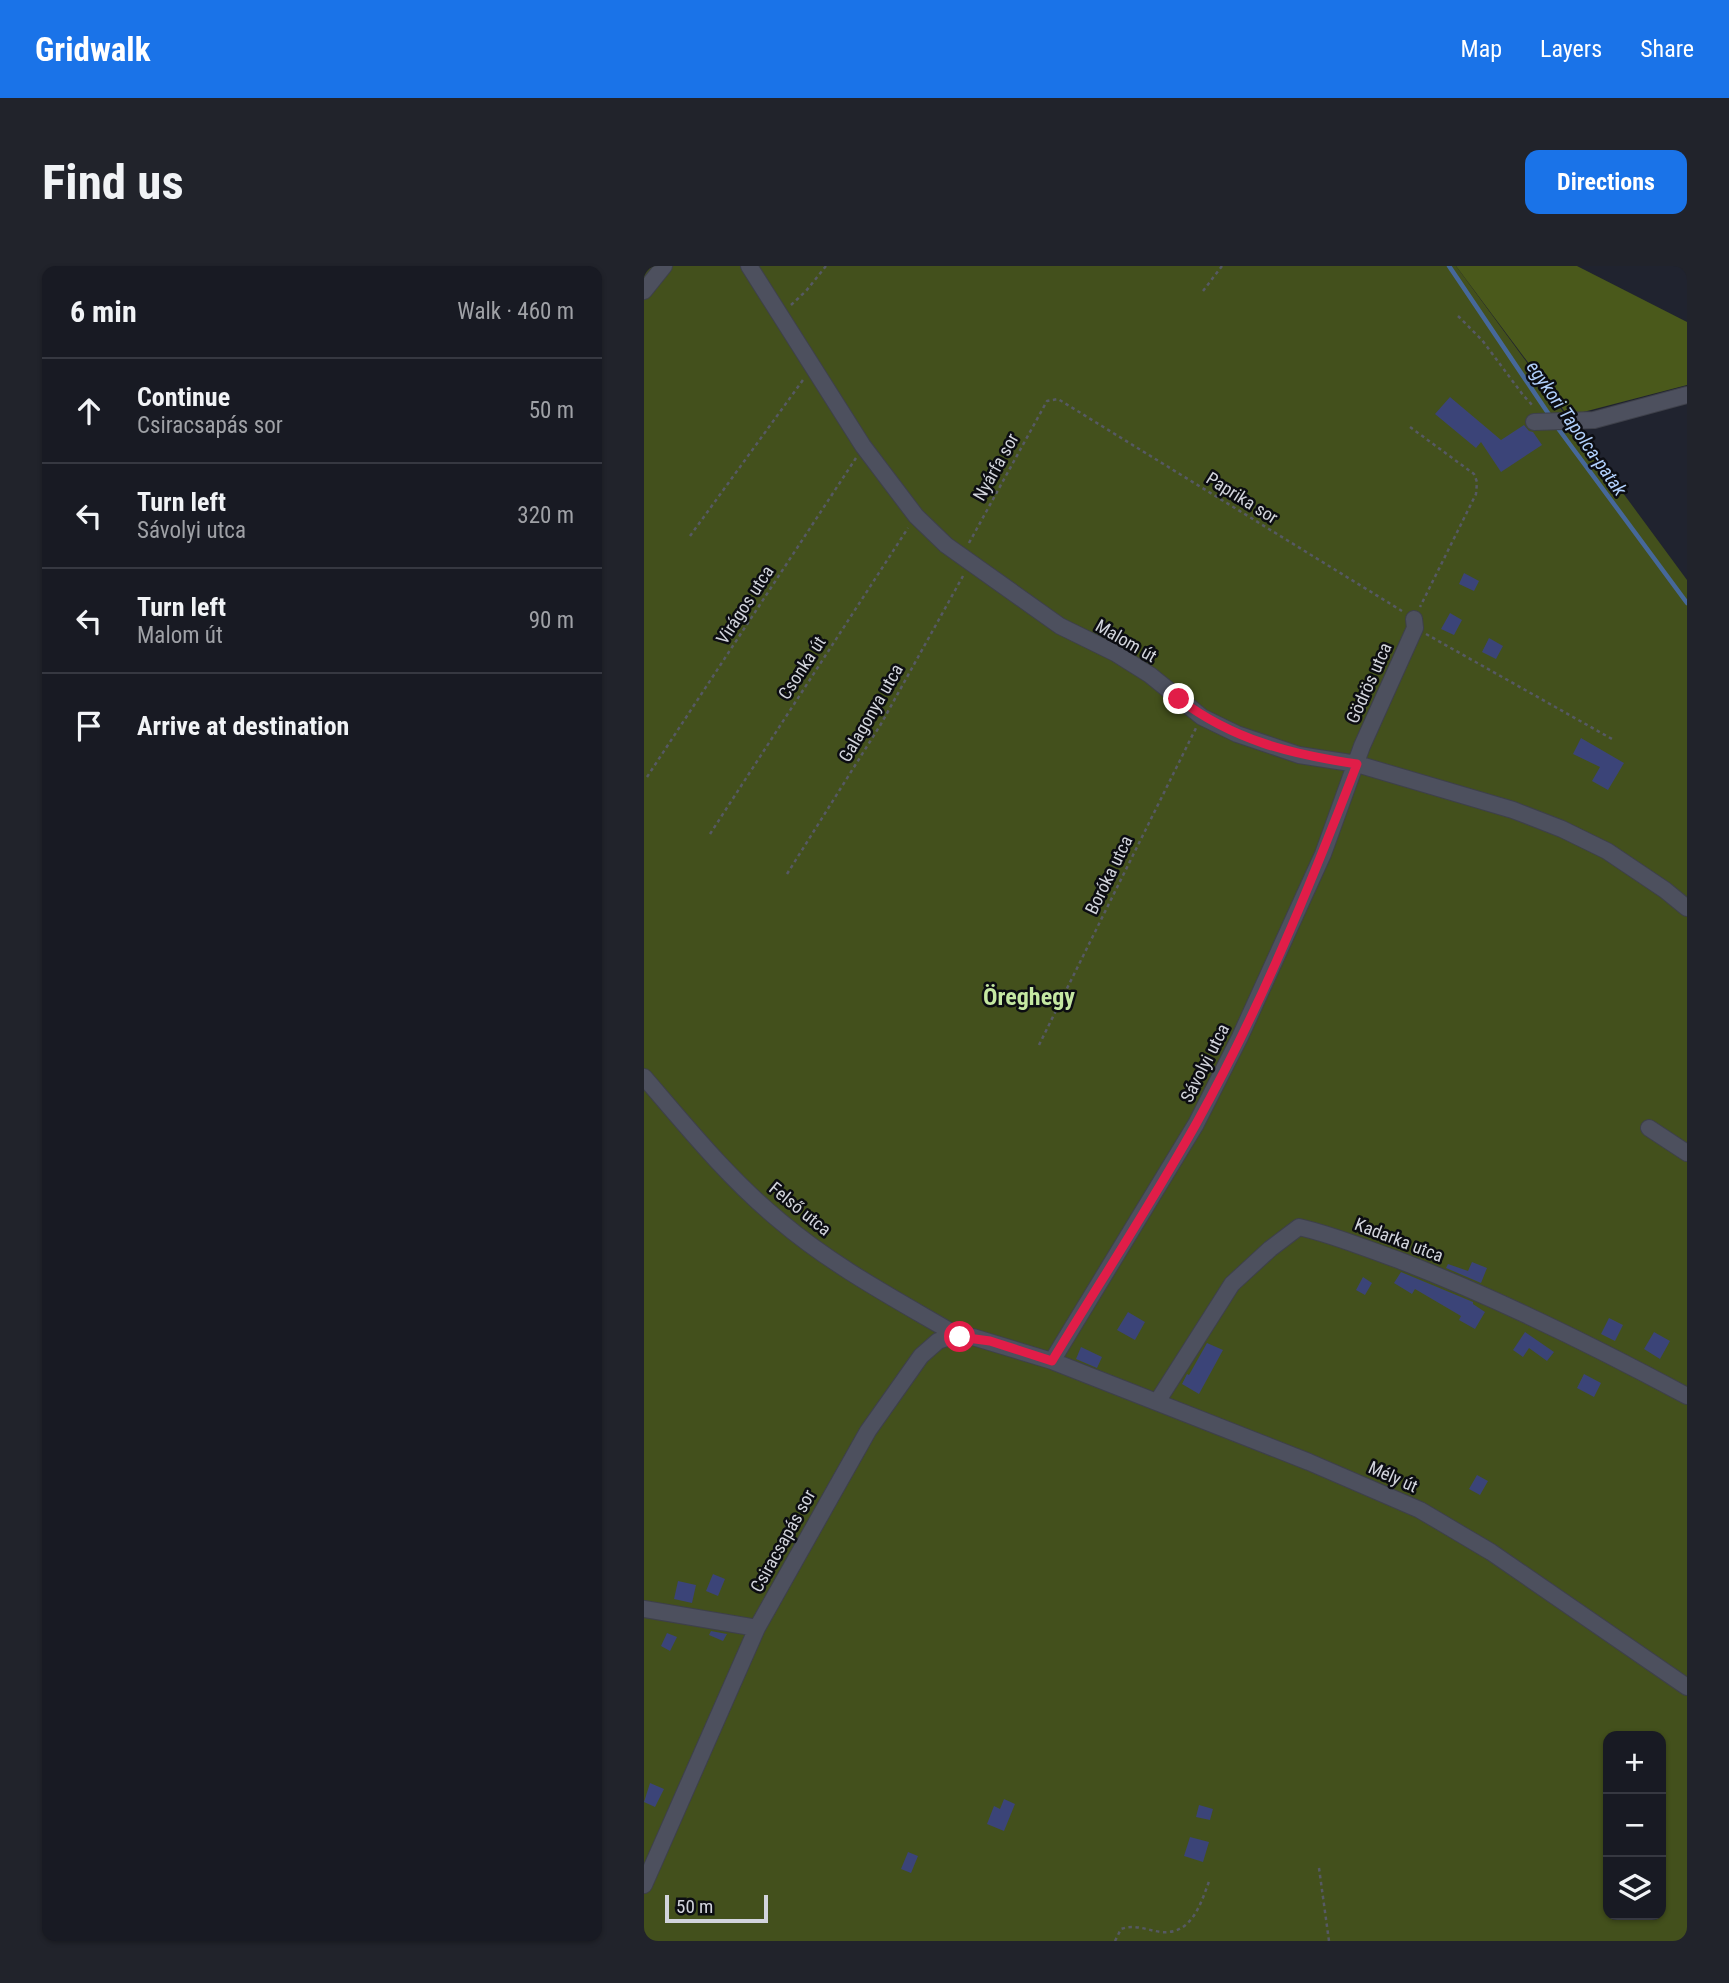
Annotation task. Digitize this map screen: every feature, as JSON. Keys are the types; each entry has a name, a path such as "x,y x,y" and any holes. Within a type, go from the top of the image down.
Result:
{"street":[{"path":"644,290 664,266"},
{"name":"Malom út","path":"749,266 863,446 916,516 946,545 1060,626 1115,653 1150,675 1202,717 1237,734 1299,755 1357,764 1513,810 1562,829 1607,851 1687,908"},
{"path":"1549,422 1594,420 1687,395"},
{"name":"Gödrös utca","path":"1357,764 1362,746 1415,623"},
{"name":"Sávolyi utca","path":"1052,1361 1196,1124 1215,1087 1283,946 1323,854 1357,764"},
{"name":"Felső utca","path":"644,1077 724,1170 780,1222 837,1263 960,1337"},
{"path":"1649,1129 1687,1153"},
{"name":"Kadarka utca","path":"1157,1402 1232,1284 1299,1227 1325,1233 1467,1286 1609,1354 1687,1396"},
{"path":"960,1337 990,1341 1052,1361"},
{"name":"Csiracsapás sor","path":"644,1885 757,1628 839,1480 868,1431 921,1356 938,1341 960,1337"},
{"name":"Mély út","path":"1052,1361 1309,1462 1420,1510 1490,1552 1685,1682"},
{"path":"644,1609 757,1628"}],"path":[{"path":"780,315 806,291 826,266"},
{"path":"1203,291 1222,266"},
{"path":"1458,316 1482,340 1523,395 1549,422"},
{"path":"690,536 812,368"},
{"name":"Nyárfa sor","path":"966,558 1047,401 1058,399"},
{"name":"Paprika sor","path":"1058,399 1415,623 1612,739"},
{"path":"1410,427 1474,474 1477,482 1476,494 1415,623"},
{"name":"Virágos utca","path":"647,778 863,446"},
{"name":"Csonka út","path":"710,834 916,516"},
{"name":"Galagonya utca","path":"787,874 881,724 966,558"},
{"name":"Boróka utca","path":"1039,1045 1202,717"},
{"path":"1318,1868 1329,1941"},
{"path":"1115,1941 1121,1929 1130,1926 1161,1932 1175,1931 1186,1926 1196,1914 1210,1878"}],"green space":[{"path":"644,266 1456,266 1687,580 1687,1941 644,1941"},
{"path":"1456,266 1577,266 1687,322 1687,385 1568,416"}],"building":[{"path":"1450,397 1501,440 1524,425 1542,445 1501,472 1481,442 1476,448 1435,414"},
{"path":"1464,573 1479,581 1474,591 1459,584"},
{"path":"1450,613 1462,620 1454,635 1441,629"},
{"path":"1489,638 1503,646 1496,659 1482,652"},
{"path":"1581,738 1624,763 1608,790 1592,781 1600,767 1573,754"},
{"path":"1472,1262 1487,1268 1481,1283 1446,1268 1448,1264 1468,1271"},
{"path":"1401,1272 1473,1302 1485,1312 1475,1329 1459,1320 1461,1316 1415,1289 1412,1294 1394,1283"},
{"path":"1363,1277 1372,1283 1365,1295 1356,1290"},
{"path":"1128,1312 1145,1322 1135,1340 1117,1330"},
{"path":"1609,1318 1623,1325 1615,1341 1601,1334"},
{"path":"1525,1332 1554,1352 1547,1361 1529,1348 1523,1357 1513,1350"},
{"path":"1654,1332 1670,1341 1660,1359 1644,1349"},
{"path":"1207,1343 1223,1350 1199,1394 1182,1384"},
{"path":"1081,1347 1102,1357 1097,1368 1076,1359"},
{"path":"1584,1374 1601,1383 1594,1397 1577,1388"},
{"path":"1477,1475 1488,1481 1480,1495 1469,1489"},
{"path":"713,1574 725,1579 718,1596 706,1591"},
{"path":"678,1581 696,1585 692,1603 674,1599"},
{"path":"711,1631 727,1634 723,1641 709,1635"},
{"path":"667,1633 677,1637 670,1651 661,1646"},
{"path":"650,1783 664,1789 655,1807 644,1802"},
{"path":"1004,1799 1015,1804 1004,1831 987,1824 994,1806 1000,1809"},
{"path":"1199,1805 1213,1809 1210,1820 1196,1817"},
{"path":"1190,1837 1209,1842 1203,1862 1184,1856"},
{"path":"908,1852 918,1856 911,1873 901,1869"}],"waterway":[{"name":"egykori Tapolca-patak","path":"1449,266 1550,416"},
{"name":"egykori Tapolca-patak","path":"1557,427 1687,603"}],"district":[{"name":"Öreghegy","path":"1029,997"}],"route":[{"path":"960,1337 990,1341 1052,1361 1196,1124 1283,946 1323,854 1357,764 1299,755 1237,734 1202,717 1179,699"}]}
